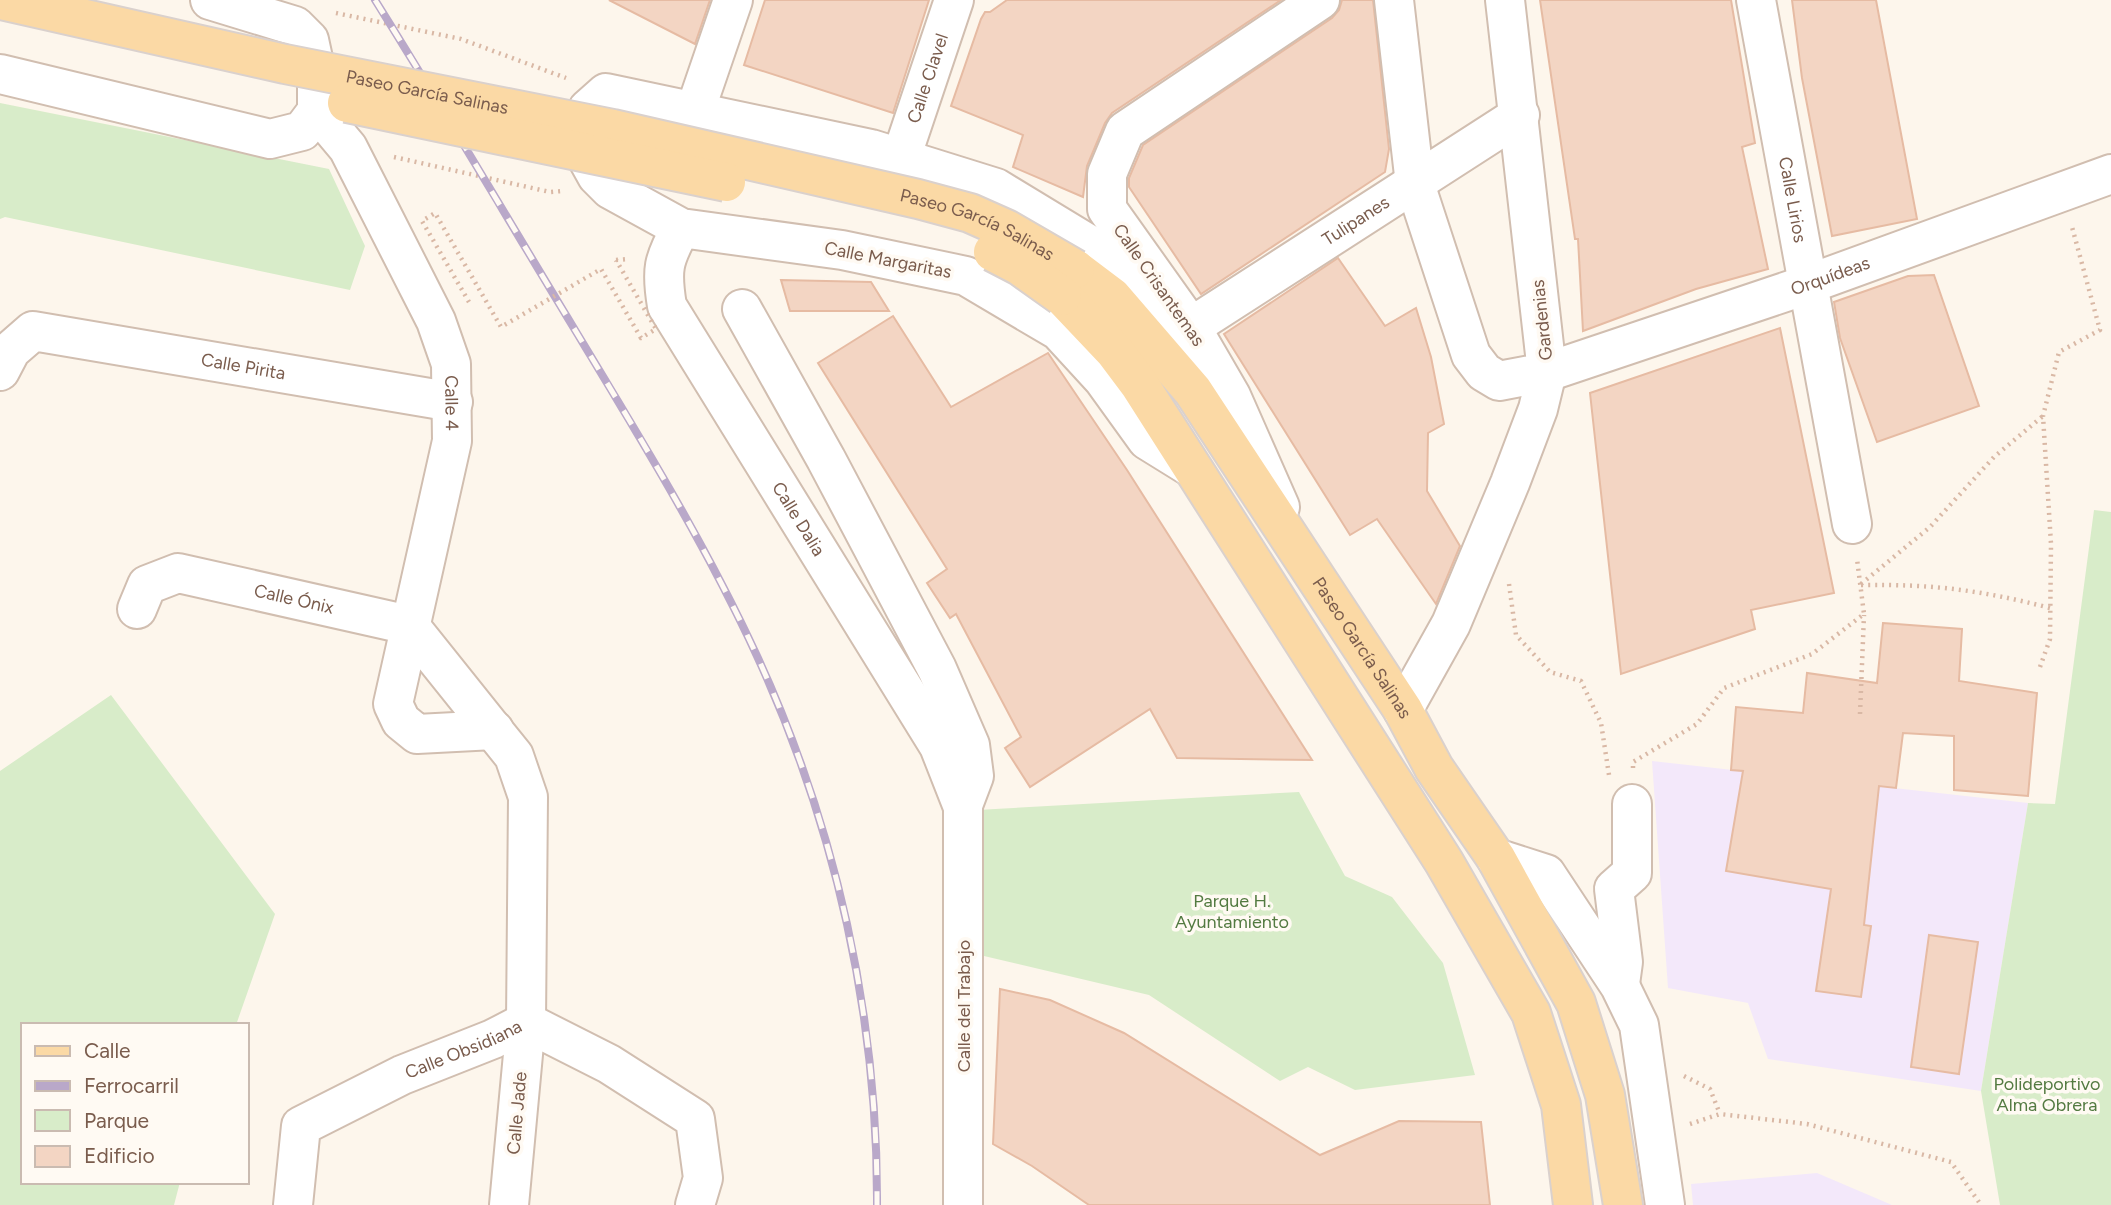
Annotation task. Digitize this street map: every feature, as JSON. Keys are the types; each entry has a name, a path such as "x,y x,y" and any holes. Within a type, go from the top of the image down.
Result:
{"main road":[{"name":"Paseo García Salinas","path":"1,0 285,64 613,129 918,199 970,213 1006,229 1069,283 1444,862 1531,1013 1561,1105 1573,1205"},
{"name":"Paseo García Salinas","path":"0,23 284,90 932,225 1020,266 1112,297 1194,391 1404,710 1434,768 1496,858 1576,1003 1605,1095 1623,1205"}],"street":[{"path":"0,74 270,139 302,131 317,111 317,77 309,40 273,15 210,0"},
{"path":"695,111 733,0"},
{"name":"Calle Clavel","path":"901,158 954,0"},
{"name":"Calle Crisantemas","path":"1287,533 1259,455 1231,396 1191,327 1107,209 1107,174 1125,131 1320,0"},
{"path":"1394,0 1415,184"},
{"name":"Gardenias","path":"1404,710 1451,624 1515,471 1538,409 1547,372 1505,0"},
{"name":"Calle Lirios","path":"1756,0 1806,285 1852,524"},
{"path":"681,228 610,188 597,176 587,158 588,108 606,93 859,146 996,188 1103,253 1167,324 1194,391"},
{"name":"Calle 4","path":"317,111 348,148 436,321 451,364 452,441 393,704 401,721 417,734 494,730"},
{"name":"Tulipanes","path":"1191,327 1520,115"},
{"name":"Orquídeas","path":"1415,184 1471,355 1484,372 1499,381 1547,372 1806,285 2111,174"},
{"name":"Calle Margaritas","path":"681,228 842,250 966,276 1059,331 1103,379 1147,440 1189,466"},
{"name":"Calle Dalia","path":"681,228 665,256 662,276 667,306 939,747 962,807"},
{"path":"741,309 826,459 937,669 970,745 974,776 962,807"},
{"name":"Calle Pirita","path":"0,371 11,350 33,331 453,402"},
{"name":"Calle Ónix","path":"137,609 148,585 178,573 409,625"},
{"name":"Calle Jade","path":"409,625 514,755 528,797 526,1022 509,1205"},
{"path":"1620,986 1623,962 1614,889 1632,873 1621,794"},
{"name":"Calle del Trabajo","path":"962,807 963,1205"},
{"path":"1496,858 1546,874 1620,986 1639,1025 1665,1205"},
{"name":"Calle Obsidiana","path":"293,1205 301,1126 402,1075 493,1039 526,1022 609,1064 695,1119 703,1178 695,1205"}],"path":[{"path":"273,15 329,12 461,39 606,93"},
{"path":"348,148 550,192 610,188"},
{"path":"2040,667 2050,639 2051,544 2043,416 2059,352 2100,330 2062,192"},
{"path":"469,302 422,221 435,213 501,327 601,269 641,338 656,329 616,260"},
{"path":"1860,585 1930,527 1994,457 2043,416"},
{"path":"1852,524 1864,614 1860,714"},
{"path":"1510,571 1509,585 1516,635 1550,672 1581,681 1601,723 1621,794"},
{"path":"1860,585 1927,584 1996,594 2050,608"},
{"path":"1621,794 1633,762 1697,724 1724,688 1812,654 1864,614"},
{"path":"1656,1137 1720,1114 1807,1124 1951,1163 1980,1205"}],"shaded area":[{"path":"1652,761 2028,803 1981,1091 1768,1059 1748,1003 1668,988"},
{"path":"1817,1173 1892,1205 1693,1205 1691,1184"}],"green space":[{"path":"0,103 329,169 365,246 350,290 5,217 0,219"},
{"name":"Polideportivo Alma Obrera","path":"2094,510 2111,512 2111,1205 2000,1205 1981,1091 2028,803 2055,804"},
{"path":"111,695 275,914 237,1023 21,1023 21,1184 179,1184 174,1205 0,1205 0,771"},
{"name":"Parque H. Ayuntamiento","path":"1299,792 1345,876 1392,897 1443,963 1475,1075 1355,1090 1308,1067 1280,1081 1149,995 984,956 977,810"}],"building":[{"path":"609,0 710,0 695,44"},
{"path":"765,0 929,0 893,113 744,65"},
{"path":"1007,0 1281,0 1112,113 1087,166 1083,197 1013,167 1023,135 951,106 981,19 985,12 990,12"},
{"path":"1342,0 1373,0 1389,149 1385,172 1201,294 1129,187 1129,178 1143,145 1332,18 1339,10"},
{"path":"1540,0 1731,0 1755,143 1742,147 1768,269 1696,289 1583,331 1578,239 1575,239"},
{"path":"1792,0 1876,0 1917,219 1832,236 1802,78"},
{"path":"1338,258 1385,326 1416,308 1431,357 1444,424 1428,433 1427,491 1460,546 1436,604 1377,519 1350,535 1224,334"},
{"path":"1934,275 1979,406 1877,442 1840,338 1834,302 1908,276"},
{"path":"781,280 871,282 889,311 790,311"},
{"path":"893,316 951,407 1048,353 1127,470 1312,760 1177,758 1150,709 1030,787 1005,748 1021,737 956,614 950,618 927,583 947,569 818,363"},
{"path":"1780,328 1834,593 1751,610 1755,629 1621,674 1590,393"},
{"path":"1883,623 1962,629 1959,681 2037,693 2028,796 1954,790 1954,736 1903,733 1896,788 1879,786 1864,925 1871,926 1861,997 1816,991 1831,889 1726,871 1743,771 1731,770 1736,707 1803,713 1807,673 1877,683"},
{"path":"1929,935 1978,942 1959,1074 1911,1067"},
{"path":"1000,989 1050,1000 1124,1033 1320,1155 1399,1121 1481,1122 1490,1205 1089,1205 1032,1166 993,1144"}],"railway":[{"path":"375,0 669,488 736,613 785,721 830,855 847,924 870,1064 877,1205"}]}
